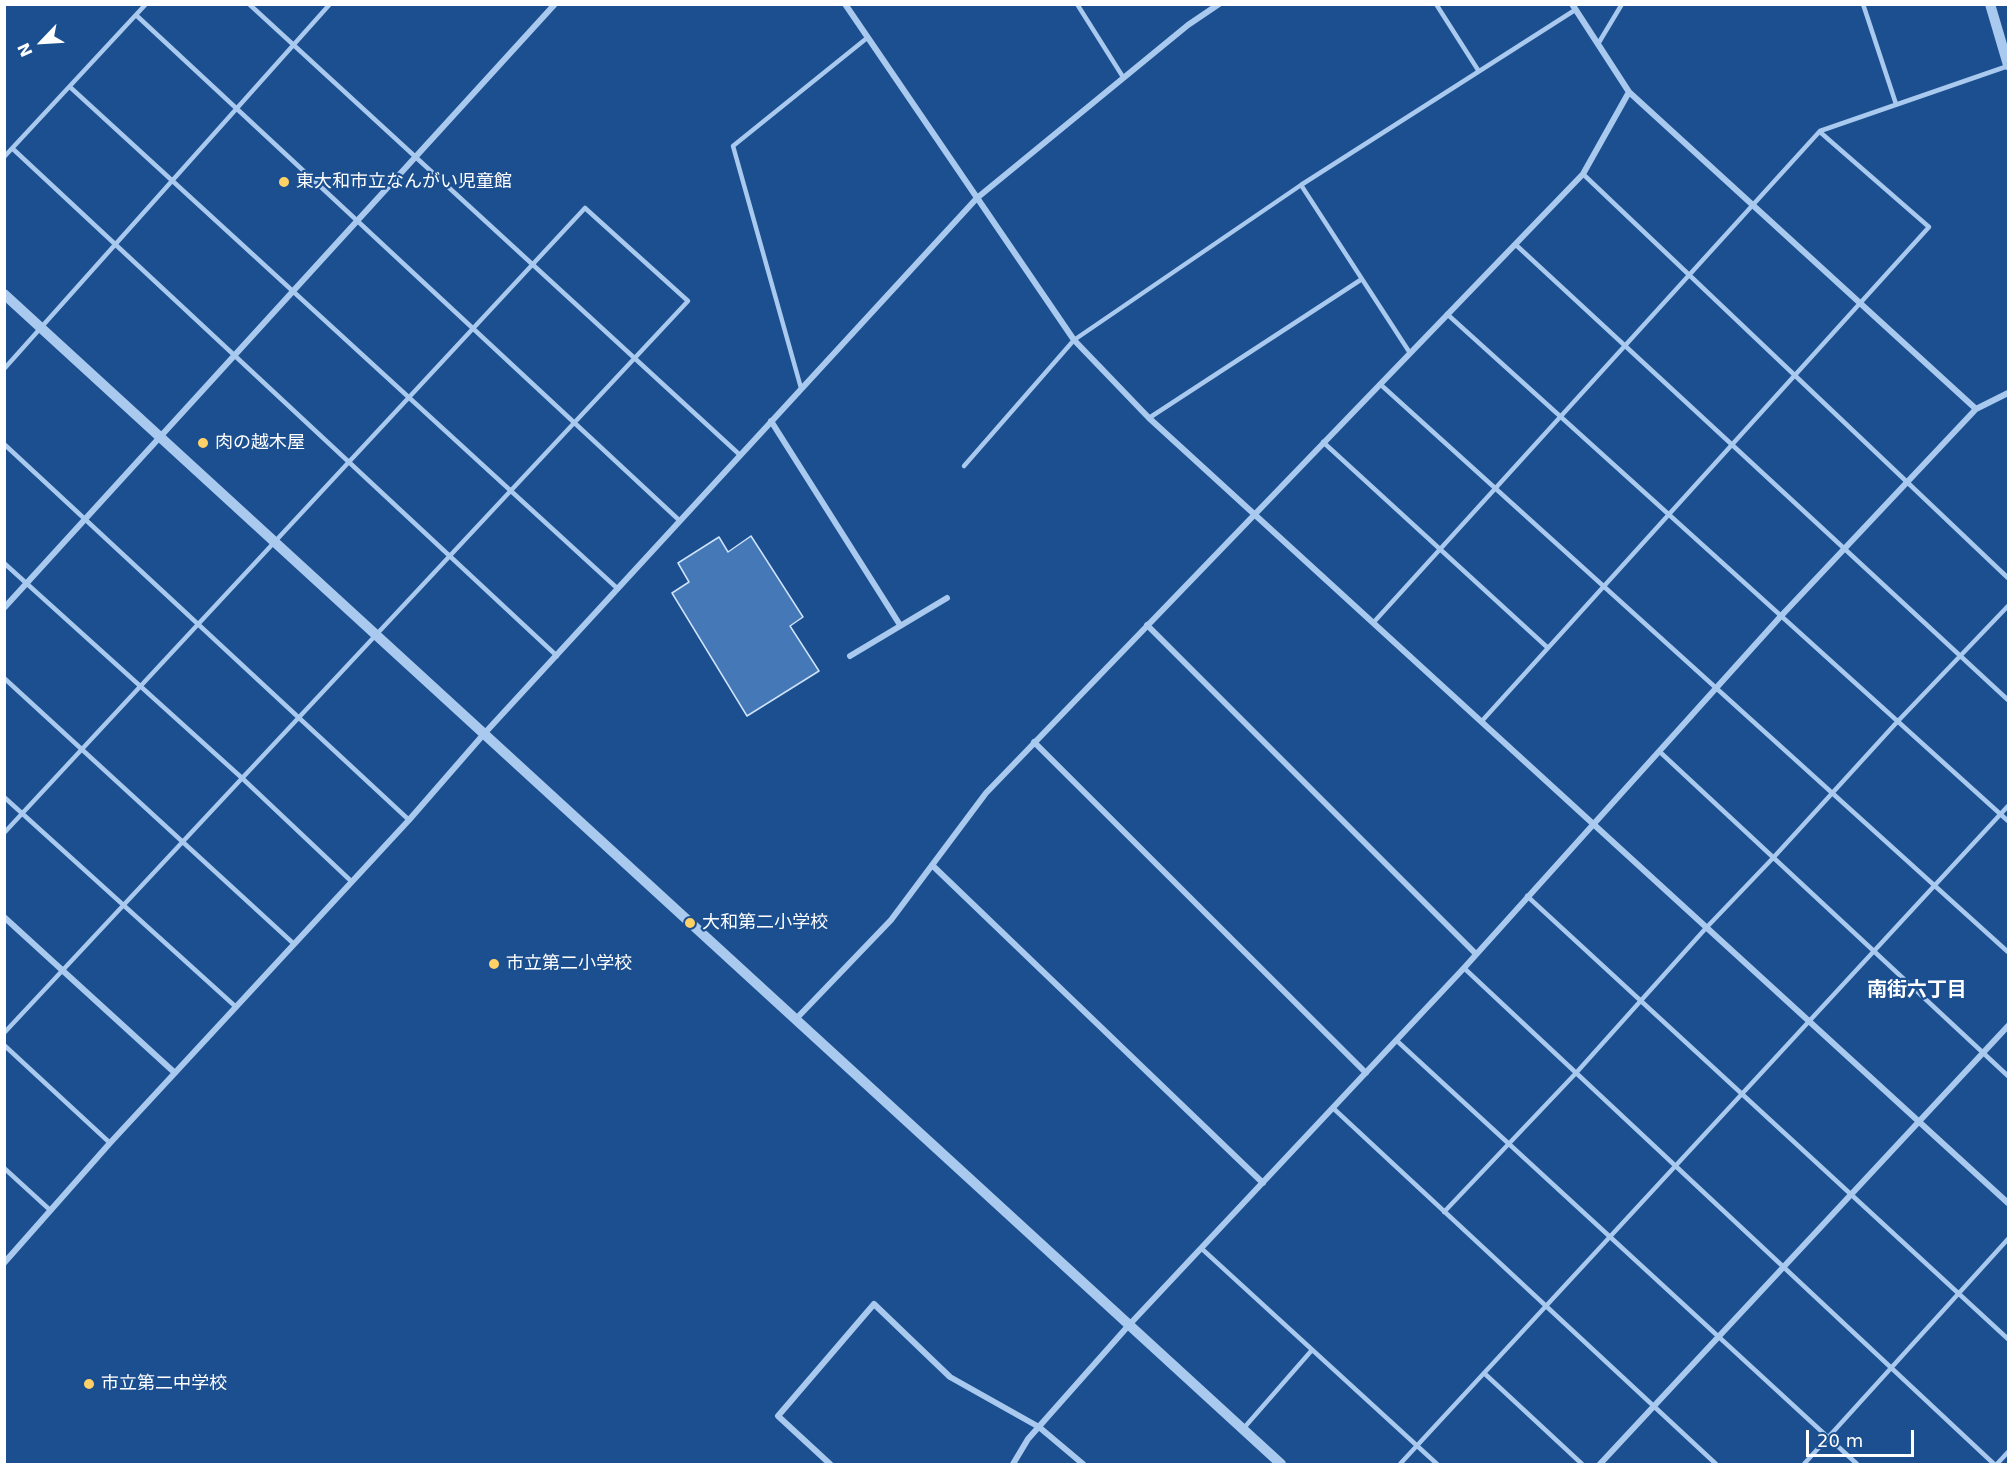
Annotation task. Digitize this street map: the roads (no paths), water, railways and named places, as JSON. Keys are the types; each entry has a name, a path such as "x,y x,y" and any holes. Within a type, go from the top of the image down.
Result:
{"street":[{"path":"4,608 555,4"},
{"path":"845,4 1074,340 1149,418 2008,1203"},
{"path":"4,1263 110,1143 409,820 483,735 977,198 1123,77 1188,25 1219,4"},
{"path":"1990,4 2008,65"},
{"path":"1573,7 1629,92 1976,409"},
{"path":"795,1020 891,920 986,793 1583,174 1629,92"},
{"path":"4,294 1281,1464"},
{"path":"1013,1464 1028,1439 1129,1326 1464,968 1781,616 1976,409 2008,393"},
{"path":"771,422 900,625"},
{"path":"850,656 947,598"},
{"path":"1148,625 1476,954"},
{"path":"1034,742 1366,1073"},
{"path":"932,865 1263,1183"},
{"path":"4,916 175,1073"},
{"path":"1600,1464 2008,1026"},
{"path":"830,1464 778,1416 874,1304 950,1377 1039,1427 1083,1464"}],"lane":[{"path":"4,158 146,4"},
{"path":"249,4 740,454"},
{"path":"4,369 330,4"},
{"path":"1077,4 1123,77"},
{"path":"1436,4 1478,70"},
{"path":"1598,44 1622,4"},
{"path":"1863,4 1896,104"},
{"path":"964,466 1074,340 1301,185 1573,7"},
{"path":"136,15 680,520"},
{"path":"801,388 733,146 867,38"},
{"path":"1373,624 1820,131 2008,65"},
{"path":"70,87 618,589"},
{"path":"1481,722 1929,227 1820,131"},
{"path":"13,149 557,656"},
{"path":"1583,174 2008,578"},
{"path":"1301,185 1410,353"},
{"path":"4,833 585,208 688,301 4,1033"},
{"path":"1515,244 2008,700"},
{"path":"1149,418 1362,279"},
{"path":"1447,314 2008,821"},
{"path":"1380,384 2008,952"},
{"path":"1323,442 1548,648"},
{"path":"4,444 409,820"},
{"path":"4,563 242,778 351,881"},
{"path":"1444,1212 1576,1073 1706,927 2008,606"},
{"path":"4,678 294,944"},
{"path":"1660,752 2008,1076"},
{"path":"4,797 236,1007"},
{"path":"1400,1464 2008,806"},
{"path":"1527,896 2008,1340"},
{"path":"1464,968 1995,1464 2008,1452"},
{"path":"1396,1040 1857,1464"},
{"path":"4,1045 110,1143"},
{"path":"1333,1108 1716,1464"},
{"path":"4,1168 50,1210"},
{"path":"1804,1464 2008,1239"},
{"path":"1201,1248 1437,1464"},
{"path":"1243,1430 1312,1350"},
{"path":"1484,1373 1582,1464"}],"place":[{"name":"東大和市立なんがい児童館","path":"284,182"},
{"name":"肉の越木屋","path":"203,443"},
{"name":"大和第二小学校","path":"690,923"},
{"name":"市立第二小学校","path":"494,964"},
{"name":"市立第二中学校","path":"89,1384"}],"district":[{"name":"南街六丁目","path":"1917,991"}]}
